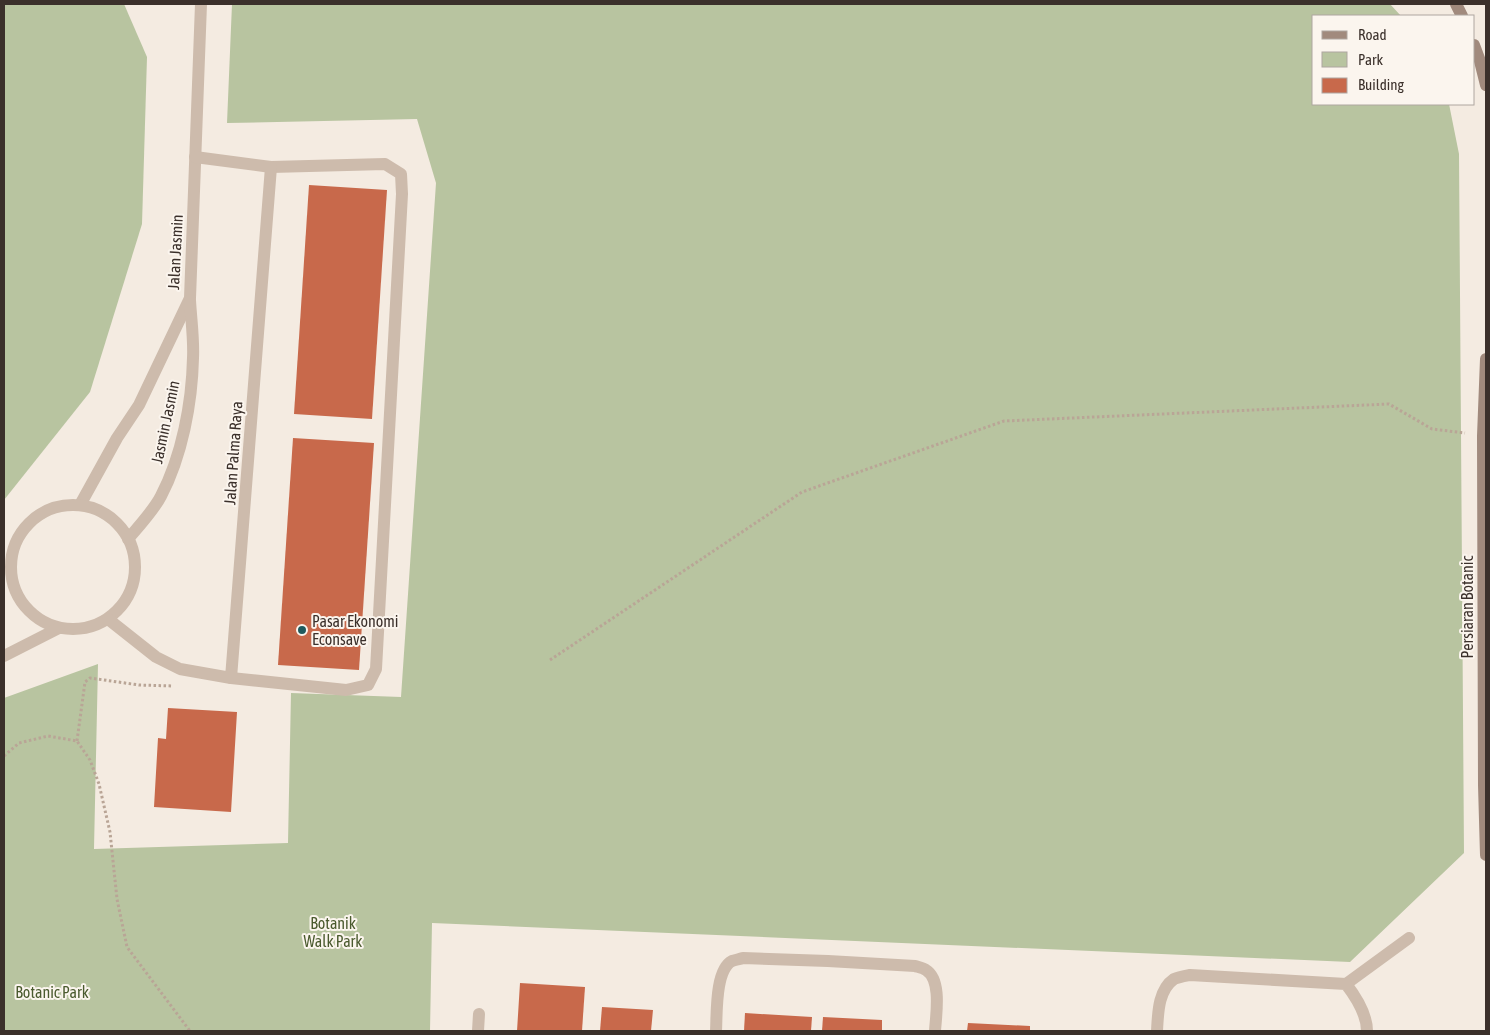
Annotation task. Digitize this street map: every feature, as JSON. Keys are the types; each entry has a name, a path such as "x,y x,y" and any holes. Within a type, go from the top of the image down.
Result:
{"main road":[{"path":"1475,48 1486,86"},
{"name":"Persiaran Botanic","path":"1486,359 1483,436 1486,855"}],"street":[{"name":"Jalan Jasmin","path":"80,505 117,438 139,405 190,298 201,4"},
{"path":"108,619 156,657 180,669 231,678 346,690 368,685 376,670 402,204 401,174 385,164 271,167 196,157"},
{"name":"Jalan Palma Raya","path":"231,678 271,167"},
{"name":"Jasmin Jasmin","path":"128,539 160,498 171,475 180,447 189,401 193,357 190,298"},
{"path":"80,505 100,511 116,522 128,539 135,560 133,583 124,603 108,619 85,628 59,628 36,617 22,602 8,565 22,532 33,520 47,510 63,506 80,505"},
{"path":"4,656 59,628"},
{"path":"1157,1031 1162,998 1167,985 1176,978 1190,975 1346,984 1409,938"},
{"path":"716,1031 719,985 724,969 731,961 744,958 915,966 926,970 932,975 937,989 935,1031"},
{"path":"1346,984 1354,994 1362,1010 1367,1031"},
{"path":"478,1031 479,1014"}],"path":[{"path":"550,660 802,492 1004,421 1389,404 1432,429 1483,436"},
{"path":"176,685 169,687 139,685 90,678 85,682 77,741 90,760 99,784 110,832 117,899 127,947 190,1031"},
{"path":"4,756 19,743 48,736 77,741"}],"green space":[{"path":"4,4 124,4 147,57 142,224 90,392 4,500"},
{"path":"232,4 1390,4 1400,15 1312,15 1312,105 1449,105 1459,154 1464,853 1350,962 432,923 430,1031 4,1031 4,698 98,664 94,849 288,843 291,693 401,697 436,183 417,119 227,123"}],"building":[{"path":"309,185 387,190 372,419 294,414"},
{"path":"293,438 374,443 359,670 278,665"},
{"path":"168,708 237,712 231,812 154,807 158,738 166,739"},
{"path":"520,983 585,987 582,1031 517,1031"},
{"path":"602,1007 653,1010 651,1031 600,1031"},
{"path":"745,1013 812,1017 811,1031 744,1031"},
{"path":"823,1017 882,1020 882,1031 822,1031"},
{"path":"968,1023 1030,1026 1030,1031 967,1031"}],"place":[{"name":"Pasar Ekonomi Econsave","path":"302,630"}],"park label":[{"name":"Botanik Walk Park","path":"333,932"},
{"name":"Botanic Park","path":"52,992"}]}
